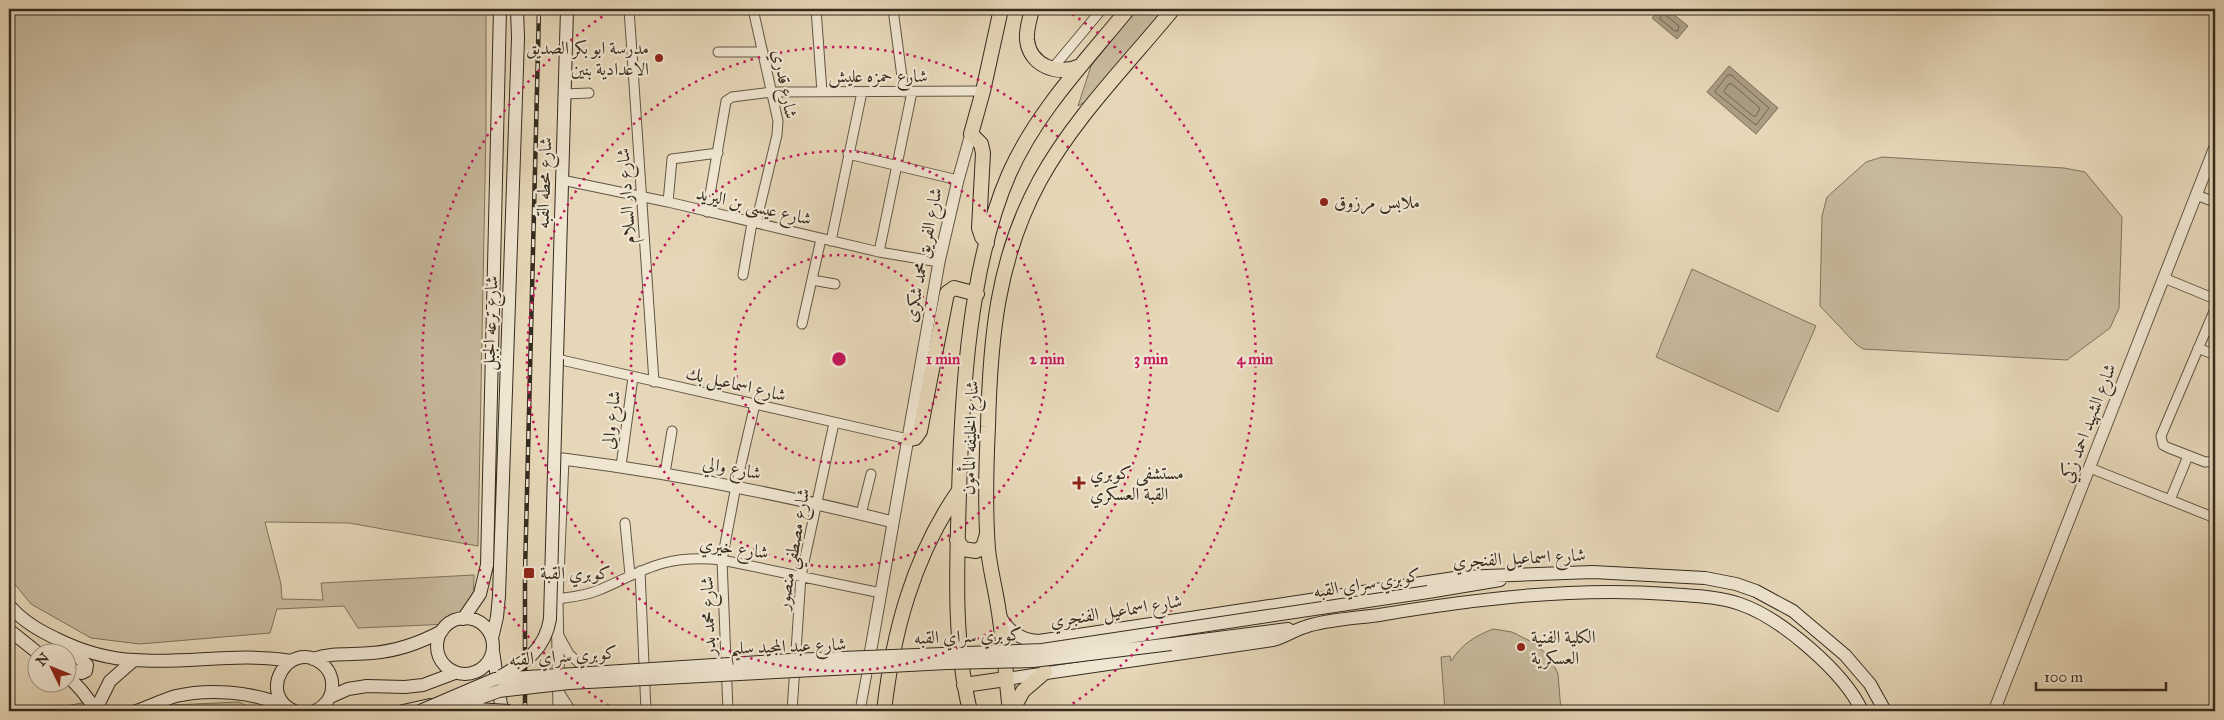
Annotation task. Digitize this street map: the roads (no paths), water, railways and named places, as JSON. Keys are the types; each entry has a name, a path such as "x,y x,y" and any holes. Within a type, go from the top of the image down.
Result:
{"main road":[{"name":"شارع ترعه الجبل","path":"463,618 477,601 485,580 500,9"},
{"name":"شارع ترعه الجبل","path":"492,644 499,607 518,9"},
{"name":"شارع محطه القبه","path":"496,679 533,656 540,648 549,629 567,9"},
{"name":"شارع الفريق محمد شكرى","path":"971,134 984,91 1001,9"},
{"path":"1032,9 1027,30 1028,44 1039,62 1052,70 1066,71 1080,66"},
{"name":"شارع الخليفه المأمون","path":"970,711 964,685 961,652 957,540 965,381 977,294 987,243 1002,191 1018,157 1039,120 1080,66 1128,9"},
{"name":"شارع الخليفه المأمون","path":"1011,711 999,613 990,562 988,534 987,453 993,334 1001,282 1017,230 1040,180 1068,135 1173,9"},
{"path":"971,134 980,144 984,153 979,228 982,237 987,243"},
{"path":"495,174 514,176"},
{"path":"908,439 915,438 920,431 947,293 954,288 977,294"},
{"path":"488,487 502,487"},
{"path":"884,711 890,663 905,603 933,535 959,491"},
{"path":"957,540 963,549 976,551 983,546 988,534"},
{"name":"شارع اسماعيل الفنجري","path":"999,613 1008,628 1022,637 1038,641 1461,577 1627,573 1710,579 1756,590 1793,611 1839,648 1870,684 1885,711"},
{"name":"كوبري سراي القبه","path":"444,708 496,679 781,661 1048,649 1485,584 1519,576"},
{"name":"شارع اسماعيل الفنجري","path":"1006,679 1273,640 1305,626 1398,612 1567,592 1626,591 1721,599 1757,612 1812,651 1843,682 1862,711"},
{"path":"9,605 24,619 62,641 90,651 134,660 248,657 291,661 335,654 374,653 420,642 442,631 451,622 463,618 481,623 492,644 502,711"},
{"path":"1227,612 1233,624 1230,637"},
{"name":"كوبري سراي القبه","path":"420,711 444,708 499,691 569,683 952,663 1027,662 1305,626"},
{"path":"9,630 28,645"},
{"path":"442,631 437,642 438,655 444,666 455,673"},
{"path":"1059,639 1055,646 1055,655 1058,663 1065,669"},
{"path":"330,697 348,689 367,686 405,687 423,685 455,673 473,673 484,667 492,644"},
{"path":"78,656 87,665 87,669 82,673 78,672"},
{"path":"313,659 324,665 330,674 332,686 330,697 323,706 315,711"},
{"path":"78,688 97,710 110,681 134,660"},
{"path":"290,709 279,697 277,685 282,669 291,661"},
{"path":"1011,711 1023,691 1045,672"},
{"path":"473,673 482,701 483,711"},
{"path":"964,685 1006,679"},
{"path":"136,711 185,694 248,695 268,699 290,709"},
{"path":"160,711 185,694"},
{"path":"403,711 444,708 487,708 510,711"}],"street":[{"name":"شارع دار السلام","path":"629,9 654,382"},
{"name":"شارع قدري","path":"743,275 754,223 777,135 778,121 753,9"},
{"path":"816,9 822,92"},
{"path":"879,252 897,166 908,92 893,9"},
{"path":"1052,70 1102,9"},
{"path":"718,52 763,52"},
{"name":"شارع حمزه عليش","path":"718,153 726,101 732,97 772,92 984,91"},
{"path":"802,324 812,280 826,240 862,92"},
{"path":"564,94 589,93"},
{"name":"شارع الفريق محمد شكرى","path":"869,660 939,262 971,134"},
{"name":"شارع الشهيد احمد زكي","path":"1994,711 2215,147"},
{"path":"668,202 672,158 718,153 707,212"},
{"path":"848,154 958,180"},
{"name":"شارع عيسى بن اليزيد","path":"562,180 668,202 879,252 939,262"},
{"path":"2196,195 2215,202"},
{"path":"2164,278 2215,299"},
{"path":"812,280 835,284"},
{"path":"2215,309 2161,436 2162,442 2166,447 2205,462 2215,461"},
{"path":"2198,348 2215,354"},
{"name":"شارع اسماعيل بك","path":"557,359 908,439"},
{"name":"شارع والى","path":"621,466 633,377"},
{"name":"شارع محمد بدر","path":"728,711 722,560 736,486 755,404"},
{"name":"شارع مصطفي منصور","path":"792,711 801,576 834,423"},
{"path":"665,473 672,430"},
{"path":"2170,500 2188,456"},
{"name":"شارع والي","path":"557,599 563,459 621,466 736,486 816,502 893,522"},
{"path":"2090,468 2215,518"},
{"path":"861,514 871,474"},
{"path":"625,523 630,575"},
{"name":"شارع خيري","path":"557,599 580,596 640,571 683,559 722,560 881,593"},
{"path":"640,571 646,711"},
{"path":"557,599 559,711"},
{"path":"557,631 568,654 588,671"},
{"path":"860,711 869,660"},
{"name":"شارع عبد المجيد سليم","path":"559,688 569,677 588,671 869,660"},
{"path":"559,688 571,711"}],"water":[{"path":"1660,9 1667,9 1688,26 1677,39 1652,18"},
{"path":"1729,66 1778,108 1756,134 1707,92"}],"railway":[{"path":"525,711 525,573 539,9"}],"place":[{"name":"مدرسة ابو بكر الصديق الاعدادية بنين","path":"659,58"},
{"name":"ملابس مرزوق","path":"1324,202"},
{"name":"مستشفى كوبري القبة العسكري","path":"1079,483"},
{"name":"كوبري القبة","path":"529,573"},
{"name":"الكلية الفنية العسكرية","path":"1521,647"}]}
